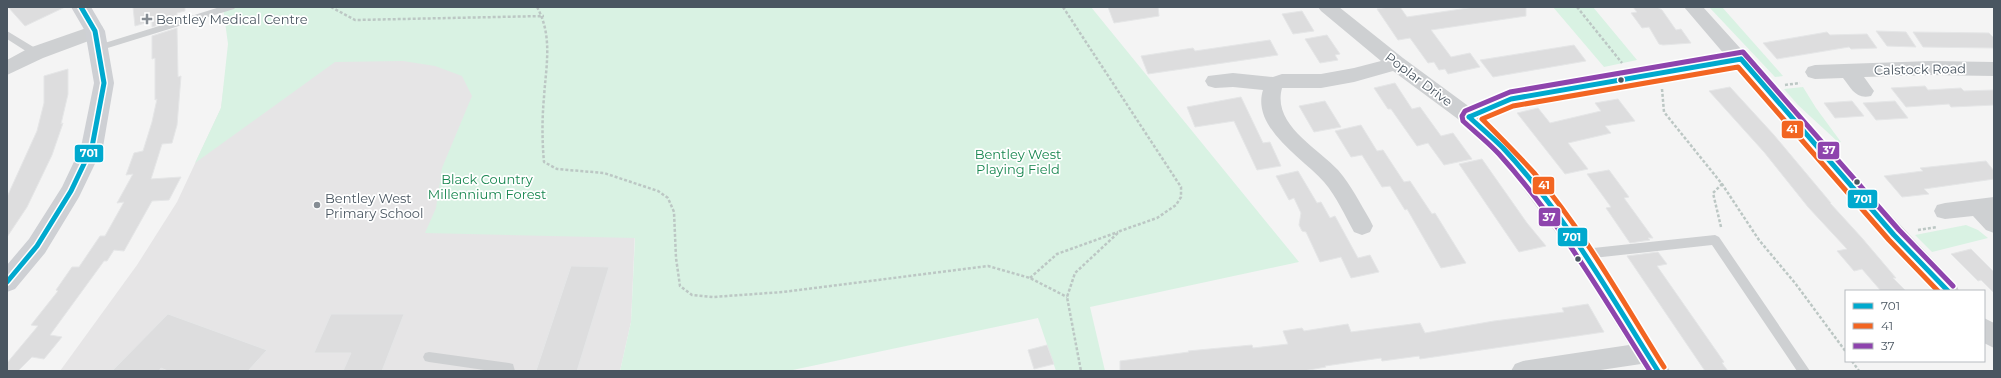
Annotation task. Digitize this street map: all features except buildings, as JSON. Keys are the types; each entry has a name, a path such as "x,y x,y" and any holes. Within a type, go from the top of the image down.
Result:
{"street":[{"path":"7,282 37,246 71,191 92,147 104,83 96,39 81,7"},
{"name":"Poplar Drive","path":"1327,7 1396,63 1469,117 1506,151 1584,254 1652,362"},
{"path":"1693,7 1767,88 1843,178 1894,235 1947,290"},
{"path":"7,68 36,53 96,39"},
{"path":"1469,117 1511,99 1741,60"},
{"path":"1215,81 1233,80 1274,84 1282,81 1320,81 1354,76 1396,63"},
{"name":"Calstock Road","path":"1815,72 1847,70 1994,69"},
{"name":"Calstock Road","path":"1847,70 1864,91"},
{"path":"1274,84 1269,93 1269,104 1274,118 1290,137 1332,177 1362,226"},
{"path":"1944,211 1986,206 1994,224"},
{"path":"1985,329 1994,338"},
{"path":"1523,371 1652,362"}],"lane":[{"path":"96,39 231,7"},
{"path":"7,34 36,53"},
{"path":"1584,254 1715,240 1804,371"},
{"path":"429,357 509,368 509,371"}],"path":[{"path":"331,7 355,20 544,16"},
{"path":"537,7 544,16 548,38 542,108 542,148 544,162 557,169 604,172 658,191 668,198 674,212 676,258 680,286 692,295 712,297 783,292 988,266 1030,278 1066,296"},
{"path":"1030,278 1057,254 1157,218 1176,205 1181,197 1181,187 1063,7"},
{"path":"1577,7 1635,78"},
{"path":"1767,88 1821,79 1815,72"},
{"path":"1655,74 1661,85 1664,112 1722,184 1759,240 1795,283 1845,351"},
{"path":"1715,240 1719,235 1721,228 1713,193 1722,184"},
{"path":"1081,371 1066,296 1075,274 1120,231"},
{"path":"1853,362 1859,371"}],"shaded area":[{"name":"Bentley West Primary School","path":"518,39 636,208 631,322 620,371 60,371 137,265 177,202 221,108 228,55"}],"green space":[{"name":"Bentley West Playing Field","path":"223,7 1091,7 1299,262 1090,307 1105,371 1056,371 1038,318 788,371 620,371 631,322 635,238 425,233 436,208 442,168 472,96 462,76 435,66 403,61 335,62 195,163 221,108 228,44"},
{"path":"1553,7 1593,7 1637,60 1604,67"},
{"path":"1709,7 1722,7 1783,76 1775,77"},
{"path":"1803,87 1816,108 1841,142 1838,142 1798,105 1784,89"},
{"path":"1966,225 1978,230 1988,238 1932,252 1915,235"}],"transit line":[{"name":"701","path":"7,282 37,246 71,191 92,147 104,83 95,31 81,7"},
{"name":"37","path":"1650,371 1579,260 1541,205 1499,154 1463,121 1462,116 1465,111 1510,92 1743,52 1899,230 1953,286"},
{"name":"701","path":"1741,59 1894,235 1947,290"},
{"name":"701","path":"1469,117 1511,99 1741,59"},
{"name":"41","path":"1664,367 1603,269 1559,205 1535,174 1510,146 1482,119 1513,106 1738,67 1889,240 1937,290"},
{"name":"701","path":"1469,117 1503,148 1546,200 1585,256 1658,371"}],"place":[{"name":"Bentley Medical Centre","path":"147,19"},
{"name":"Bentley West Primary School","path":"317,205"}],"park label":[{"name":"Black Country Millennium Forest","path":"487,186"}]}
